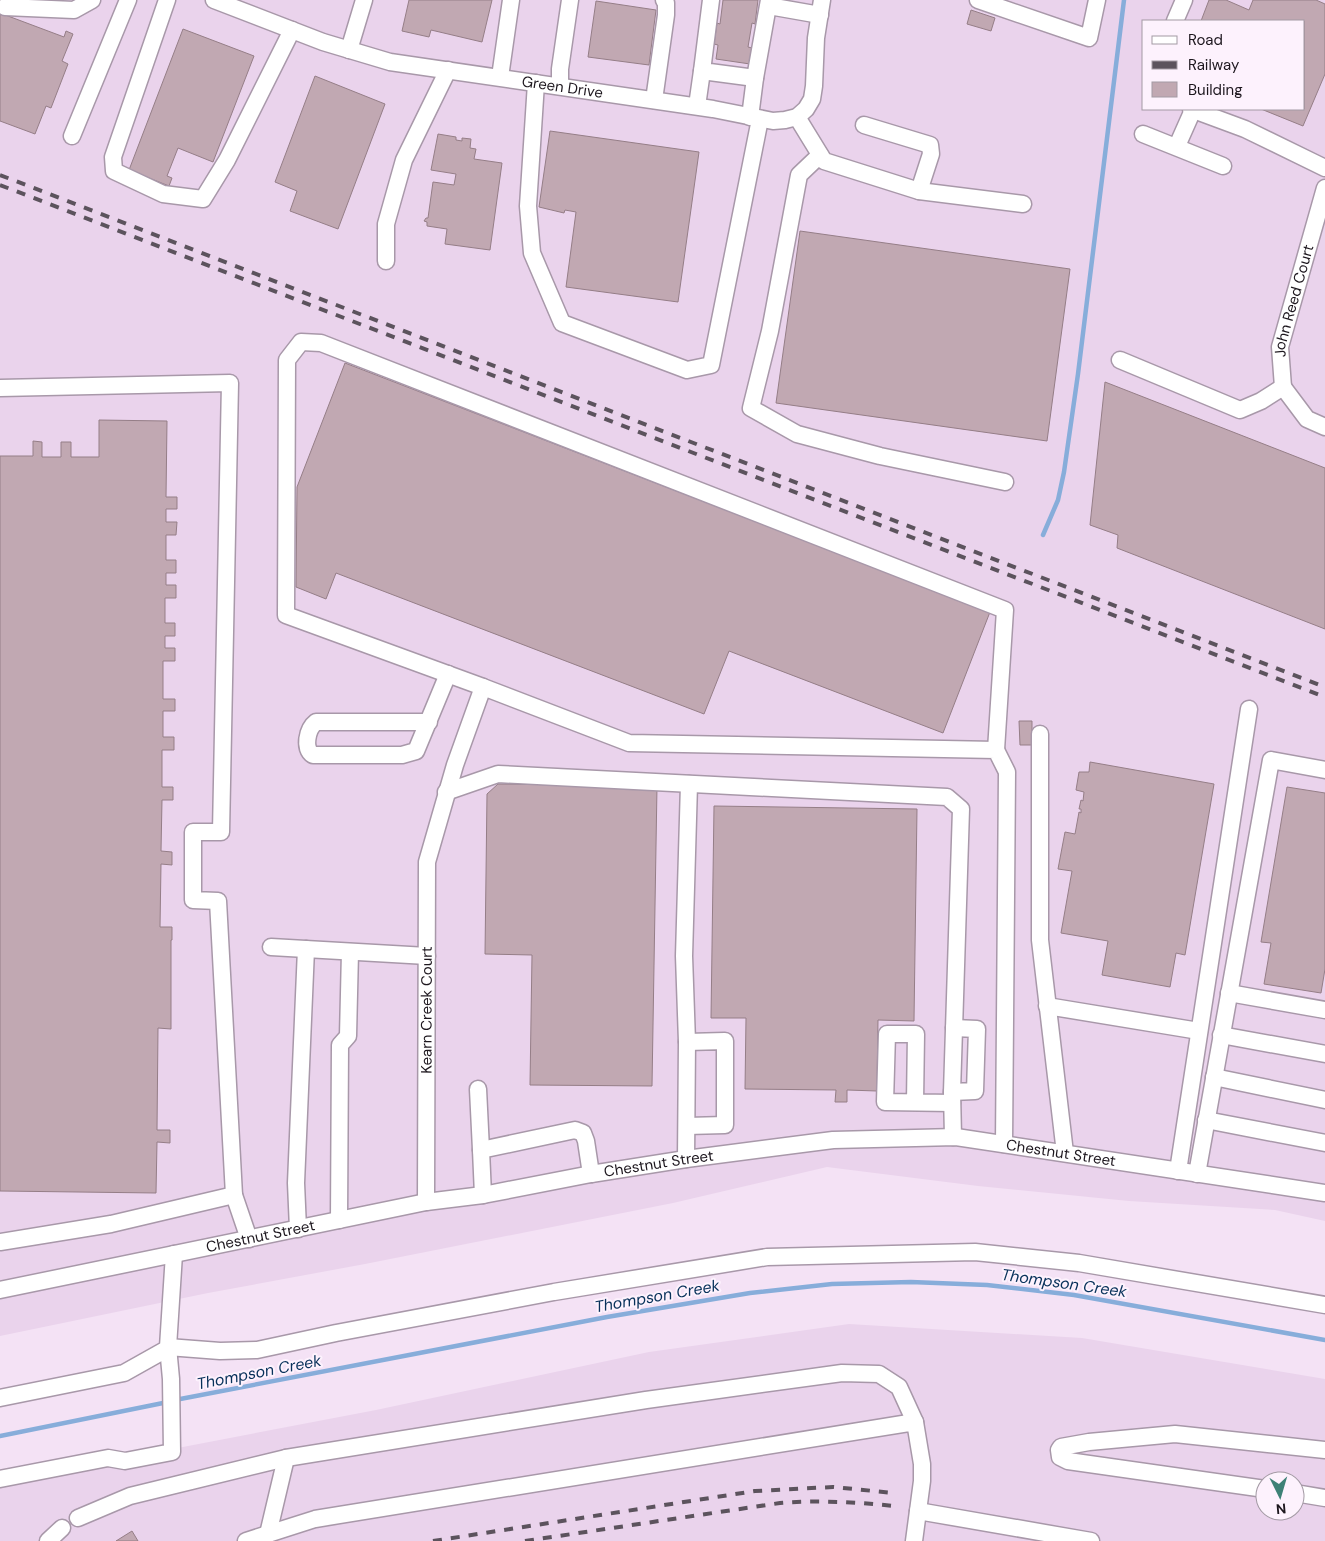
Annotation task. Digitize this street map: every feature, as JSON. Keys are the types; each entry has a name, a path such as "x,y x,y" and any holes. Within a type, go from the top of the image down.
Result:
{"street":[{"path":"5,7 74,10 92,0"},
{"path":"72,136 128,0"},
{"path":"167,0 113,157 114,171 163,194 203,199 227,160 292,30"},
{"path":"349,50 364,0"},
{"path":"500,77 512,0"},
{"path":"560,86 560,69 570,0"},
{"path":"654,100 666,15 666,3 664,0"},
{"path":"697,106 712,0"},
{"path":"978,0 1089,38 1097,0"},
{"path":"1175,20 1184,0"},
{"name":"Green Drive","path":"221,1 256,7 292,30 390,62 697,106 773,121 797,117"},
{"path":"536,83 528,206 532,253 562,323 687,370 711,365 755,118 756,78 769,3 821,8 816,38 812,99 806,109 797,117 824,161 919,191 1023,204"},
{"path":"386,261 386,224 404,160 448,70"},
{"path":"702,71 756,78"},
{"path":"1177,146 1192,110"},
{"path":"1195,110 1245,130 1325,168"},
{"path":"864,125 930,146 931,154 919,191"},
{"path":"1143,134 1224,166"},
{"path":"820,155 799,175 770,331 752,408 797,434 880,456 1005,482"},
{"name":"John Reed Court","path":"1283,387 1280,347 1325,188"},
{"path":"996,750 629,743 286,615 287,360 301,342 321,344 1005,610 996,750 1007,772 1004,1144"},
{"path":"1120,360 1240,410 1261,401 1283,387 1307,419 1325,428"},
{"path":"0,388 230,383 221,832 193,832 193,900 218,901 234,1195 249,1239"},
{"path":"429,722 316,722 312,725 306,747 308,752 313,755 402,755 416,751 429,722 448,674"},
{"name":"Kearn Creek Court","path":"426,1202 427,862 446,792 483,687"},
{"path":"1178,1170 1249,709"},
{"path":"1040,734 1040,940 1064,1153"},
{"path":"1197,1174 1271,760 1325,770"},
{"path":"446,792 498,774 947,797 961,809 952,1097 953,1137"},
{"path":"686,1159 687,1042 684,956 689,784"},
{"path":"271,947 427,956"},
{"path":"298,1228 296,1183 306,949"},
{"path":"339,1220 340,1046 348,1036 350,952"},
{"path":"1229,993 1325,1010"},
{"path":"1048,1006 1199,1031"},
{"path":"915,1102 952,1097 975,1091 977,1029 954,1028"},
{"path":"1221,1035 1325,1054"},
{"path":"687,1042 725,1041 725,1125 687,1126"},
{"path":"1214,1077 1325,1100"},
{"path":"478,1088 483,1195"},
{"path":"1206,1120 1325,1143"},
{"path":"481,1150 575,1130 583,1133 586,1141 591,1174"},
{"name":"Chestnut Street","path":"0,1290 426,1202 483,1195 591,1174 686,1159 833,1140 953,1137 1197,1174 1324,1188"},
{"path":"0,1242 111,1224 234,1195"},
{"path":"0,1398 124,1373 168,1347 220,1351 257,1350 336,1333 554,1292 766,1257 974,1252 1079,1262 1325,1305"},
{"path":"0,1479 108,1458 125,1461 172,1452 168,1347 174,1254"},
{"path":"78,1518 130,1496 286,1458 646,1400 842,1373 879,1374 899,1387 915,1422 922,1464 922,1481 914,1541"},
{"path":"246,1541 315,1519 915,1422"},
{"path":"1255,1488 1068,1461 1060,1457 1058,1450 1061,1446 1089,1442 1175,1434 1325,1450"},
{"path":"268,1534 286,1458"},
{"path":"1305,1495 1325,1498"},
{"path":"918,1511 1091,1541"},
{"path":"48,1541 62,1528"}],"shaded area":[{"path":"0,0 1325,0 1325,1221 1275,1210 1129,1201 978,1186 827,1167 673,1203 208,1293 0,1336"},
{"path":"849,1324 1082,1338 1325,1379 1325,1541 0,1541 0,1482 376,1410 649,1352"}],"building":[{"path":"409,0 492,0 482,42 431,30 429,37 402,31"},
{"path":"723,0 758,0 755,24 752,23 748,47 752,48 750,64 716,59 718,45 714,44 717,23 720,24"},
{"path":"1209,0 1226,0 1249,10 1253,0 1316,0 1325,4 1325,74 1303,126 1263,110 1305,110 1305,20 1201,20"},
{"path":"596,1 656,10 649,65 588,57"},
{"path":"971,10 995,18 991,31 967,24"},
{"path":"0,13 64,37 66,31 73,34 62,61 68,64 51,108 46,106 35,134 0,121"},
{"path":"183,29 254,56 213,162 178,148 167,176 172,178 169,186 129,170"},
{"path":"315,76 385,104 338,229 290,211 297,191 275,182"},
{"path":"550,131 699,152 678,302 566,287 576,212 565,210 564,213 539,207"},
{"path":"438,134 456,137 456,140 462,141 462,138 471,139 470,148 476,149 474,159 502,163 490,250 445,244 447,229 427,226 427,222 424,221 428,218 433,182 454,185 456,174 431,170"},
{"path":"800,231 1070,269 1047,441 776,403"},
{"path":"345,363 990,612 943,733 729,651 704,714 336,573 326,599 296,587 297,487"},
{"path":"1105,382 1325,468 1325,629 1117,548 1118,535 1090,525"},
{"path":"99,420 167,421 166,497 177,497 177,509 166,509 166,522 177,522 176,535 166,535 166,560 176,560 176,573 166,573 166,585 176,585 176,598 165,598 165,623 175,623 175,636 165,636 165,648 175,648 175,661 163,661 163,699 175,699 175,711 163,711 163,737 174,737 174,750 162,750 162,787 173,787 173,800 162,800 161,851 172,852 172,865 161,864 160,927 172,927 171,1029 158,1028 157,1130 170,1130 170,1143 157,1142 156,1193 0,1191 0,456 33,456 33,441 42,442 42,457 61,457 61,442 71,442 71,457 99,457"},
{"path":"1019,721 1032,721 1032,745 1020,745"},
{"path":"1090,762 1214,784 1185,955 1176,953 1170,987 1102,975 1108,941 1061,933 1072,871 1058,869 1065,832 1075,834 1079,812 1081,813 1081,809 1079,809 1081,800 1083,801 1084,792 1076,790 1079,772 1089,772"},
{"path":"498,784 657,786 652,1086 530,1085 532,955 485,954 487,794"},
{"path":"1287,787 1325,793 1325,969 1321,993 1264,984 1271,943 1261,942"},
{"path":"714,806 917,809 914,1021 878,1020 877,1091 847,1090 847,1102 835,1102 836,1090 745,1089 746,1018 711,1018"},
{"path":"132,1531 138,1541 116,1541"}],"waterway":[{"path":"1043,535 1058,500 1064,472 1078,374 1124,0"},
{"name":"Thompson Creek","path":"175,1400 607,1317 750,1293 832,1284 911,1282 987,1285 1074,1295 1325,1340"},
{"name":"Thompson Creek","path":"0,1436 168,1402"}],"railway":[{"path":"0,175 1325,687"},
{"path":"0,185 1325,697"},
{"path":"433,1541 755,1491 833,1487 894,1493"},
{"path":"525,1541 780,1503 837,1502 894,1506"}]}
